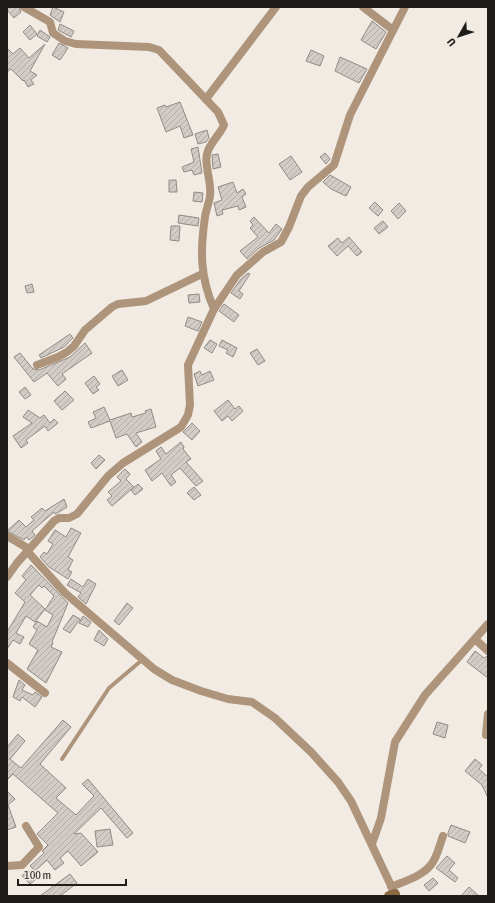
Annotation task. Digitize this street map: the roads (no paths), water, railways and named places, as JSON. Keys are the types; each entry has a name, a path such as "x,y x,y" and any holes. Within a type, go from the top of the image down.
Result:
{"street":[{"path":"24,7 50,22 53,33 65,41 76,44 149,47 159,50 218,112 224,125 209,148 206,156 210,181 210,196 205,216 201,254 202,274 207,293 214,309"},
{"path":"206,99 276,7"},
{"path":"363,7 393,30"},
{"path":"7,577 28,550 57,519 69,518 77,514 108,476 123,463 181,427 188,415 190,405 188,365 214,309 237,275 263,252 281,242 289,227 301,196 308,187 334,165 350,114 405,7"},
{"path":"37,365 58,358 68,352 85,330 112,307 118,304 146,301 183,285 202,274"},
{"path":"7,536 28,550 65,593 142,660 166,676 187,687 228,699 252,702 275,718 311,752 338,782 356,809 393,893 430,866 434,861 443,836"},
{"path":"372,844 381,818 395,742 425,695 488,624"},
{"path":"475,639 488,651"},
{"path":"7,663 45,694"},
{"path":"486,735 488,714"},
{"path":"7,866 22,865 39,847 26,826"}],"lane":[{"path":"62,759 109,688 142,660"}]}
